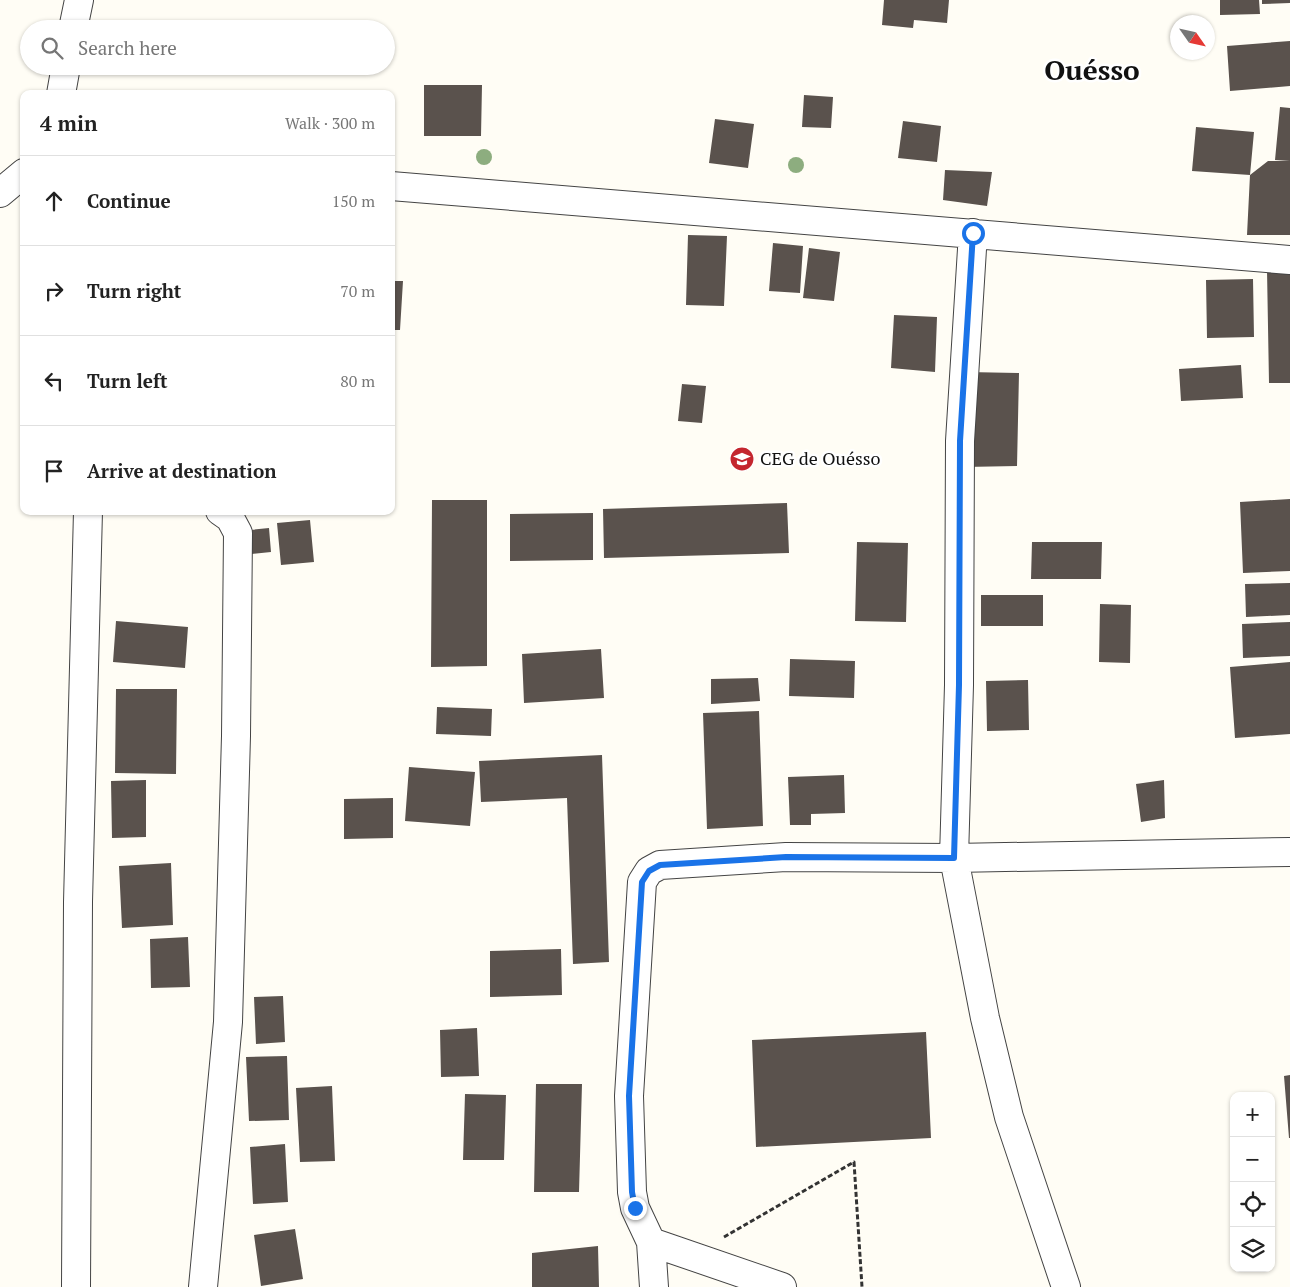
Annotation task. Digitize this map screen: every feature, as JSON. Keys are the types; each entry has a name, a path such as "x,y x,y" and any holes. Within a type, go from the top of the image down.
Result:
{"street":[{"path":"75,20 79,0"},
{"path":"61,90 64,75"},
{"path":"0,193 20,177"},
{"path":"395,186 1290,260"},
{"path":"973,233 960,441 959,685 954,858 985,1018 1009,1117 1066,1287"},
{"path":"76,1287 78,902 88,515"},
{"path":"202,1287 228,1022 236,736 238,533 230,518 226,515"},
{"path":"654,1287 651,1242 635,1208 632,1192 629,1096 642,882 649,871 660,865 786,857 954,858 1290,852"},
{"path":"651,1242 782,1287"}],"path":[{"path":"691,1256 854,1162 862,1287"}],"building":[{"path":"884,0 949,0 947,23 914,20 913,28 882,25"},
{"path":"1220,0 1259,0 1260,14 1220,15"},
{"path":"1262,0 1290,0 1290,3 1262,4"},
{"path":"1290,41 1290,86 1230,91 1227,46"},
{"path":"424,85 482,85 481,136 424,136"},
{"path":"804,95 833,97 831,128 802,127"},
{"path":"1280,107 1290,108 1290,161 1275,160"},
{"path":"715,119 754,124 748,168 709,163"},
{"path":"903,121 941,126 937,162 898,158"},
{"path":"1196,127 1254,132 1250,175 1192,171"},
{"path":"1268,161 1290,161 1290,235 1247,235 1250,175"},
{"path":"945,170 992,172 987,206 943,200"},
{"path":"688,235 727,236 724,306 686,305"},
{"path":"773,243 803,246 800,293 769,291"},
{"path":"809,248 840,252 834,301 803,298"},
{"path":"1290,269 1290,383 1269,383 1267,270"},
{"path":"1253,279 1254,337 1207,338 1206,280"},
{"path":"395,281 403,281 400,330 395,330"},
{"path":"894,315 937,317 935,372 891,368"},
{"path":"1241,365 1243,398 1181,401 1179,369"},
{"path":"967,372 1019,373 1017,466 964,467"},
{"path":"682,384 706,386 702,423 678,421"},
{"path":"1290,499 1290,571 1243,573 1240,502"},
{"path":"432,500 487,500 487,666 431,667"},
{"path":"787,503 789,553 604,558 603,509"},
{"path":"593,513 593,560 510,561 510,514"},
{"path":"310,520 314,562 281,565 277,523"},
{"path":"269,528 271,552 243,555 241,531"},
{"path":"857,542 908,543 906,622 855,621"},
{"path":"1032,542 1102,542 1101,579 1031,579"},
{"path":"1290,583 1290,615 1246,617 1245,584"},
{"path":"981,595 1043,595 1043,626 981,626"},
{"path":"1100,604 1131,605 1130,663 1099,662"},
{"path":"116,621 188,627 185,668 113,662"},
{"path":"1290,622 1290,656 1243,658 1242,624"},
{"path":"601,649 604,698 524,703 522,654"},
{"path":"790,659 855,661 854,698 789,696"},
{"path":"1290,662 1290,734 1235,738 1230,667"},
{"path":"758,678 760,701 711,704 711,679"},
{"path":"1028,680 1029,730 987,731 986,681"},
{"path":"116,689 177,689 176,774 115,773"},
{"path":"437,707 492,709 491,736 436,734"},
{"path":"759,711 763,826 707,829 703,713"},
{"path":"602,755 609,962 573,964 567,798 481,802 479,761"},
{"path":"409,767 475,772 470,826 405,821"},
{"path":"844,775 845,813 811,814 811,825 790,825 788,777"},
{"path":"146,780 146,837 112,838 111,781"},
{"path":"1164,780 1165,818 1141,822 1136,784"},
{"path":"393,798 393,838 344,839 344,799"},
{"path":"171,863 173,925 122,928 119,866"},
{"path":"188,937 190,987 151,988 150,939"},
{"path":"561,949 562,995 490,997 490,951"},
{"path":"283,996 285,1042 256,1044 254,997"},
{"path":"477,1028 479,1076 441,1077 440,1030"},
{"path":"926,1032 931,1138 756,1147 752,1040"},
{"path":"287,1056 289,1120 249,1121 246,1057"},
{"path":"1290,1075 1290,1138 1289,1138 1284,1076"},
{"path":"536,1084 582,1084 579,1192 534,1192"},
{"path":"332,1086 335,1161 300,1162 296,1088"},
{"path":"465,1094 506,1095 504,1160 463,1160"},
{"path":"285,1144 288,1202 253,1204 250,1147"},
{"path":"295,1229 303,1279 261,1286 254,1235"},
{"path":"598,1246 599,1287 532,1287 532,1253"}],"place":[{"name":"CEG de Ouésso","path":"742,459"}],"district":[{"name":"Ouésso","path":"1092,70"}],"route":[{"path":"635,1208 632,1192 629,1096 642,882 649,871 660,865 786,857 861,859 954,858 959,685 960,441 973,233"}]}
